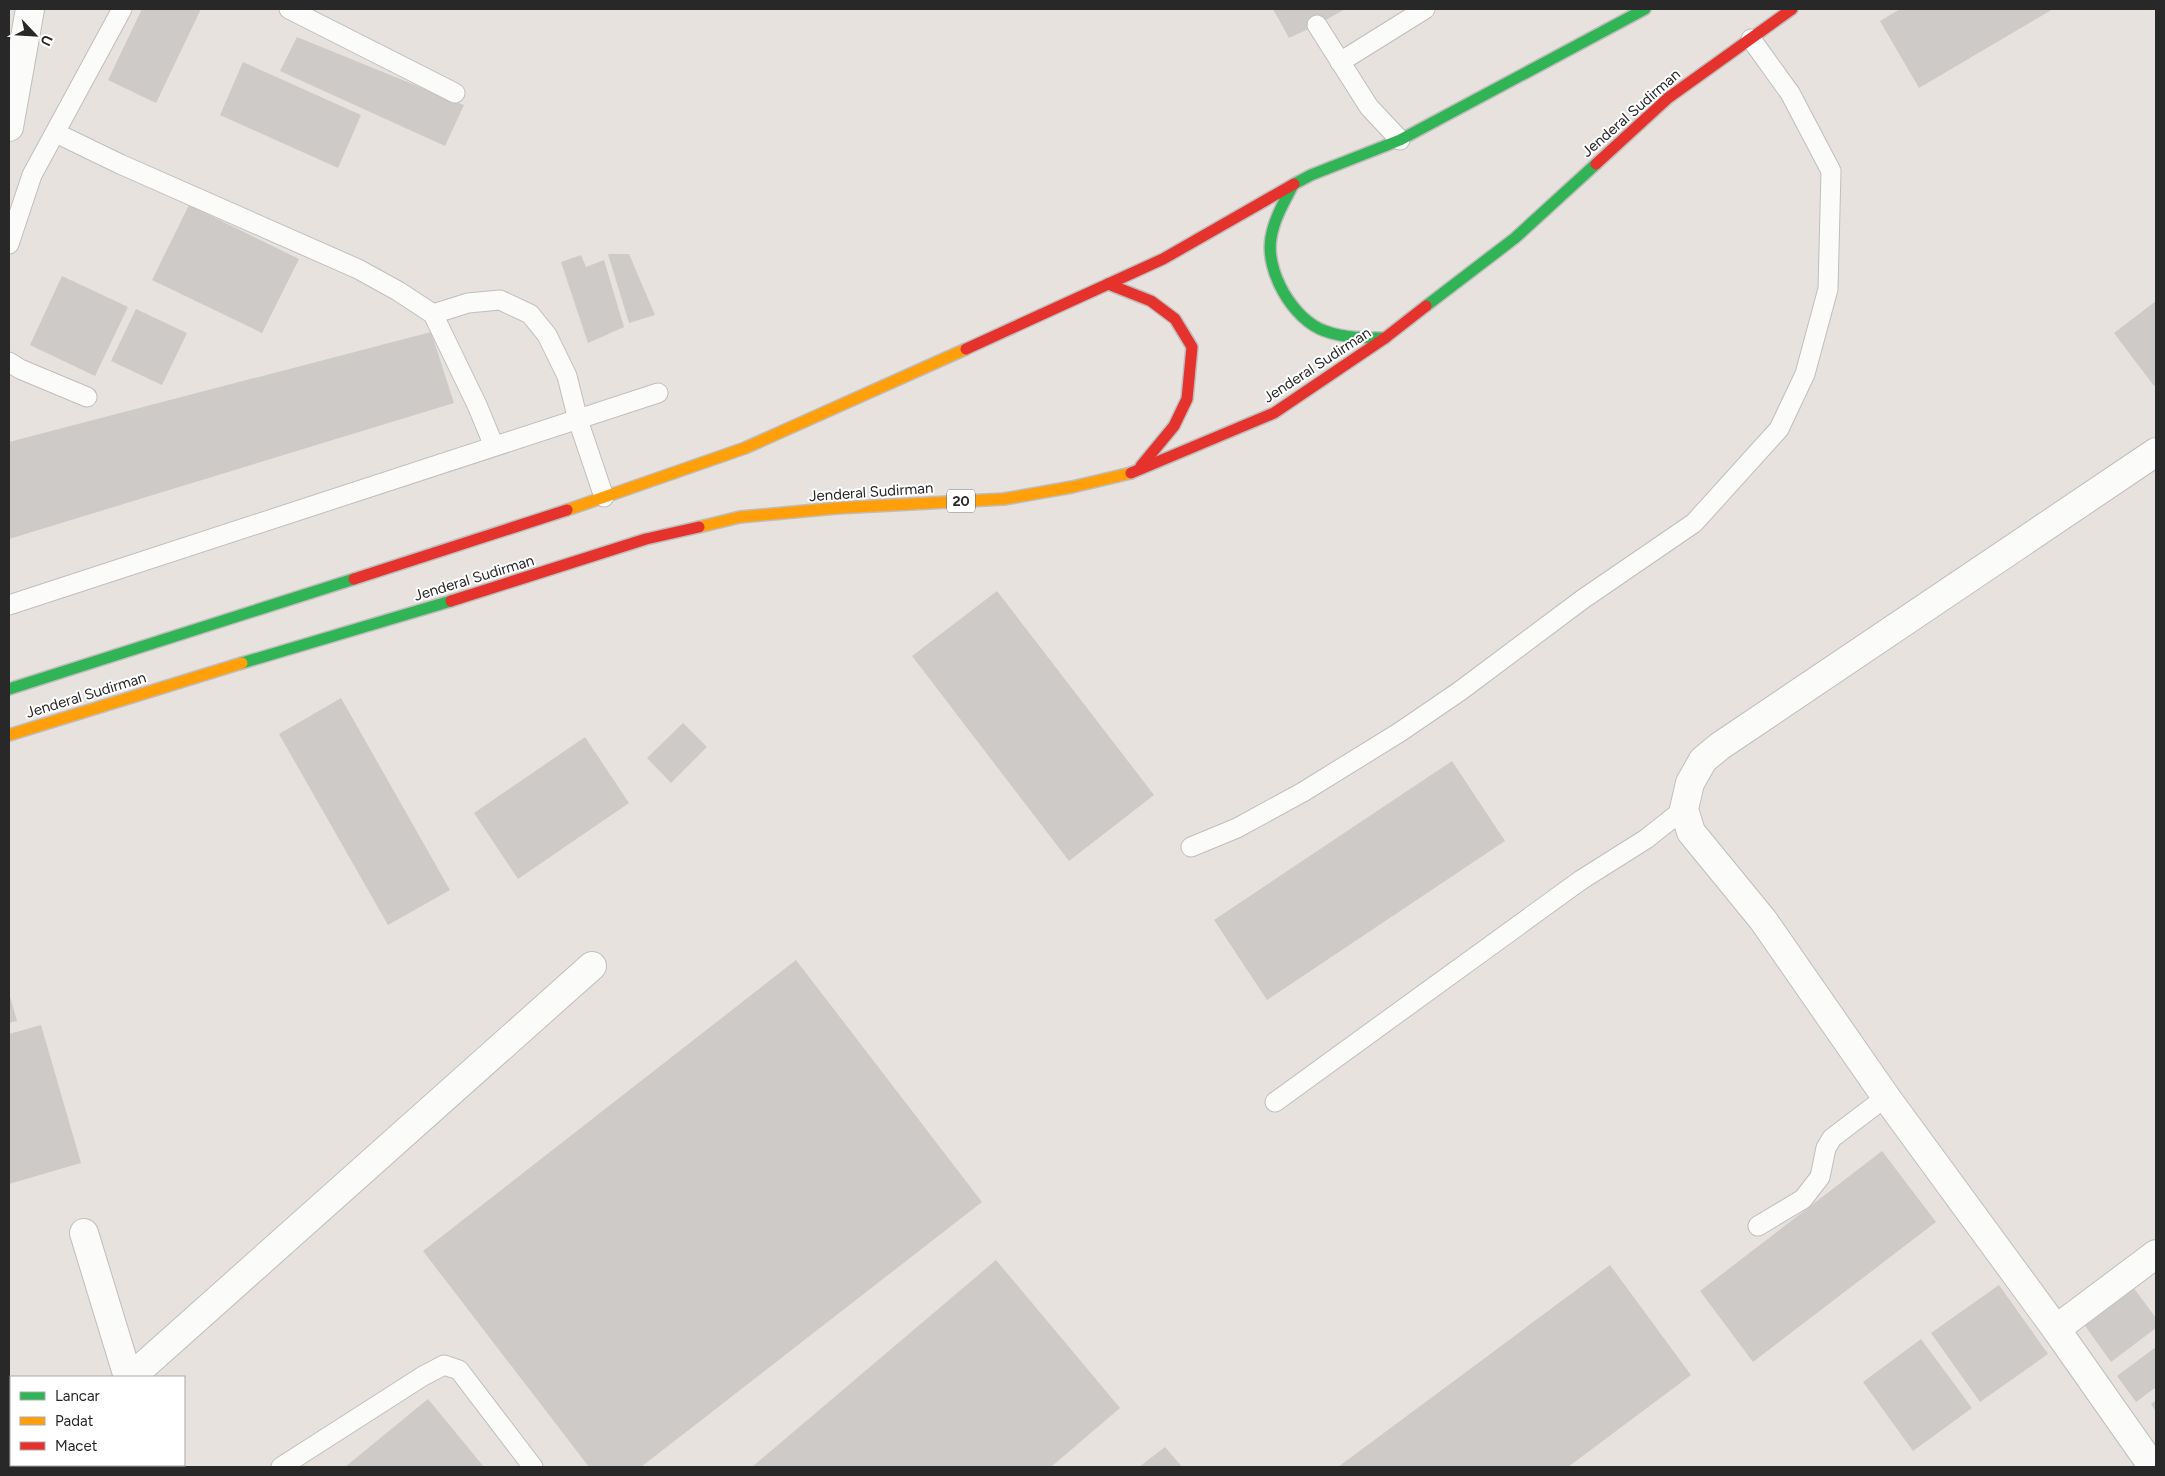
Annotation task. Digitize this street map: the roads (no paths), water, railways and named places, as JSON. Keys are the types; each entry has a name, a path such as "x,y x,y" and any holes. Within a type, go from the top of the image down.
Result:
{"highway":[{"name":"Jenderal Sudirman","path":"9,688 604,498 744,448 791,426 849,403 1163,259 1293,185 1400,140 1645,9"},
{"name":"Jenderal Sudirman","path":"9,735 494,588 646,539 740,517 836,508 1004,499 1072,487 1135,472 1274,413 1385,338 1515,238 1668,98 1792,9"},
{"path":"1293,185 1275,221 1270,247 1273,265 1294,308 1305,320 1322,331 1349,337 1385,338"},
{"path":"1108,284 1151,300 1175,318 1192,348 1187,400 1174,426 1135,472"}],"street":[{"path":"9,127 30,9"},
{"path":"2153,1467 2056,1329 1886,1097 1763,920 1691,832 1684,809 1690,784 1703,760 1720,746 2156,452"},
{"path":"131,1376 592,966"},
{"path":"84,1233 130,1376"},
{"path":"2056,1329 2156,1254"}],"lane":[{"path":"9,244 32,175 122,9"},
{"path":"289,9 306,13 456,93"},
{"path":"1340,62 1425,9"},
{"path":"1317,25 1369,107 1400,140"},
{"path":"1191,847 1237,828 1303,792 1400,732 1460,691 1582,599 1694,523 1779,429 1804,374 1828,289 1831,171 1790,94 1751,39"},
{"path":"56,133 129,168 358,269 398,291 433,314 477,404 494,446"},
{"path":"433,314 468,303 500,300 530,314 547,335 568,376 578,420 604,498"},
{"path":"9,362 20,369 87,397"},
{"path":"9,605 658,393"},
{"path":"1275,1102 1581,880 1646,838 1684,809"},
{"path":"1758,1226 1802,1199 1820,1177 1826,1148 1832,1138 1886,1097"},
{"path":"281,1467 422,1376 444,1365 459,1370 533,1467"}]}
